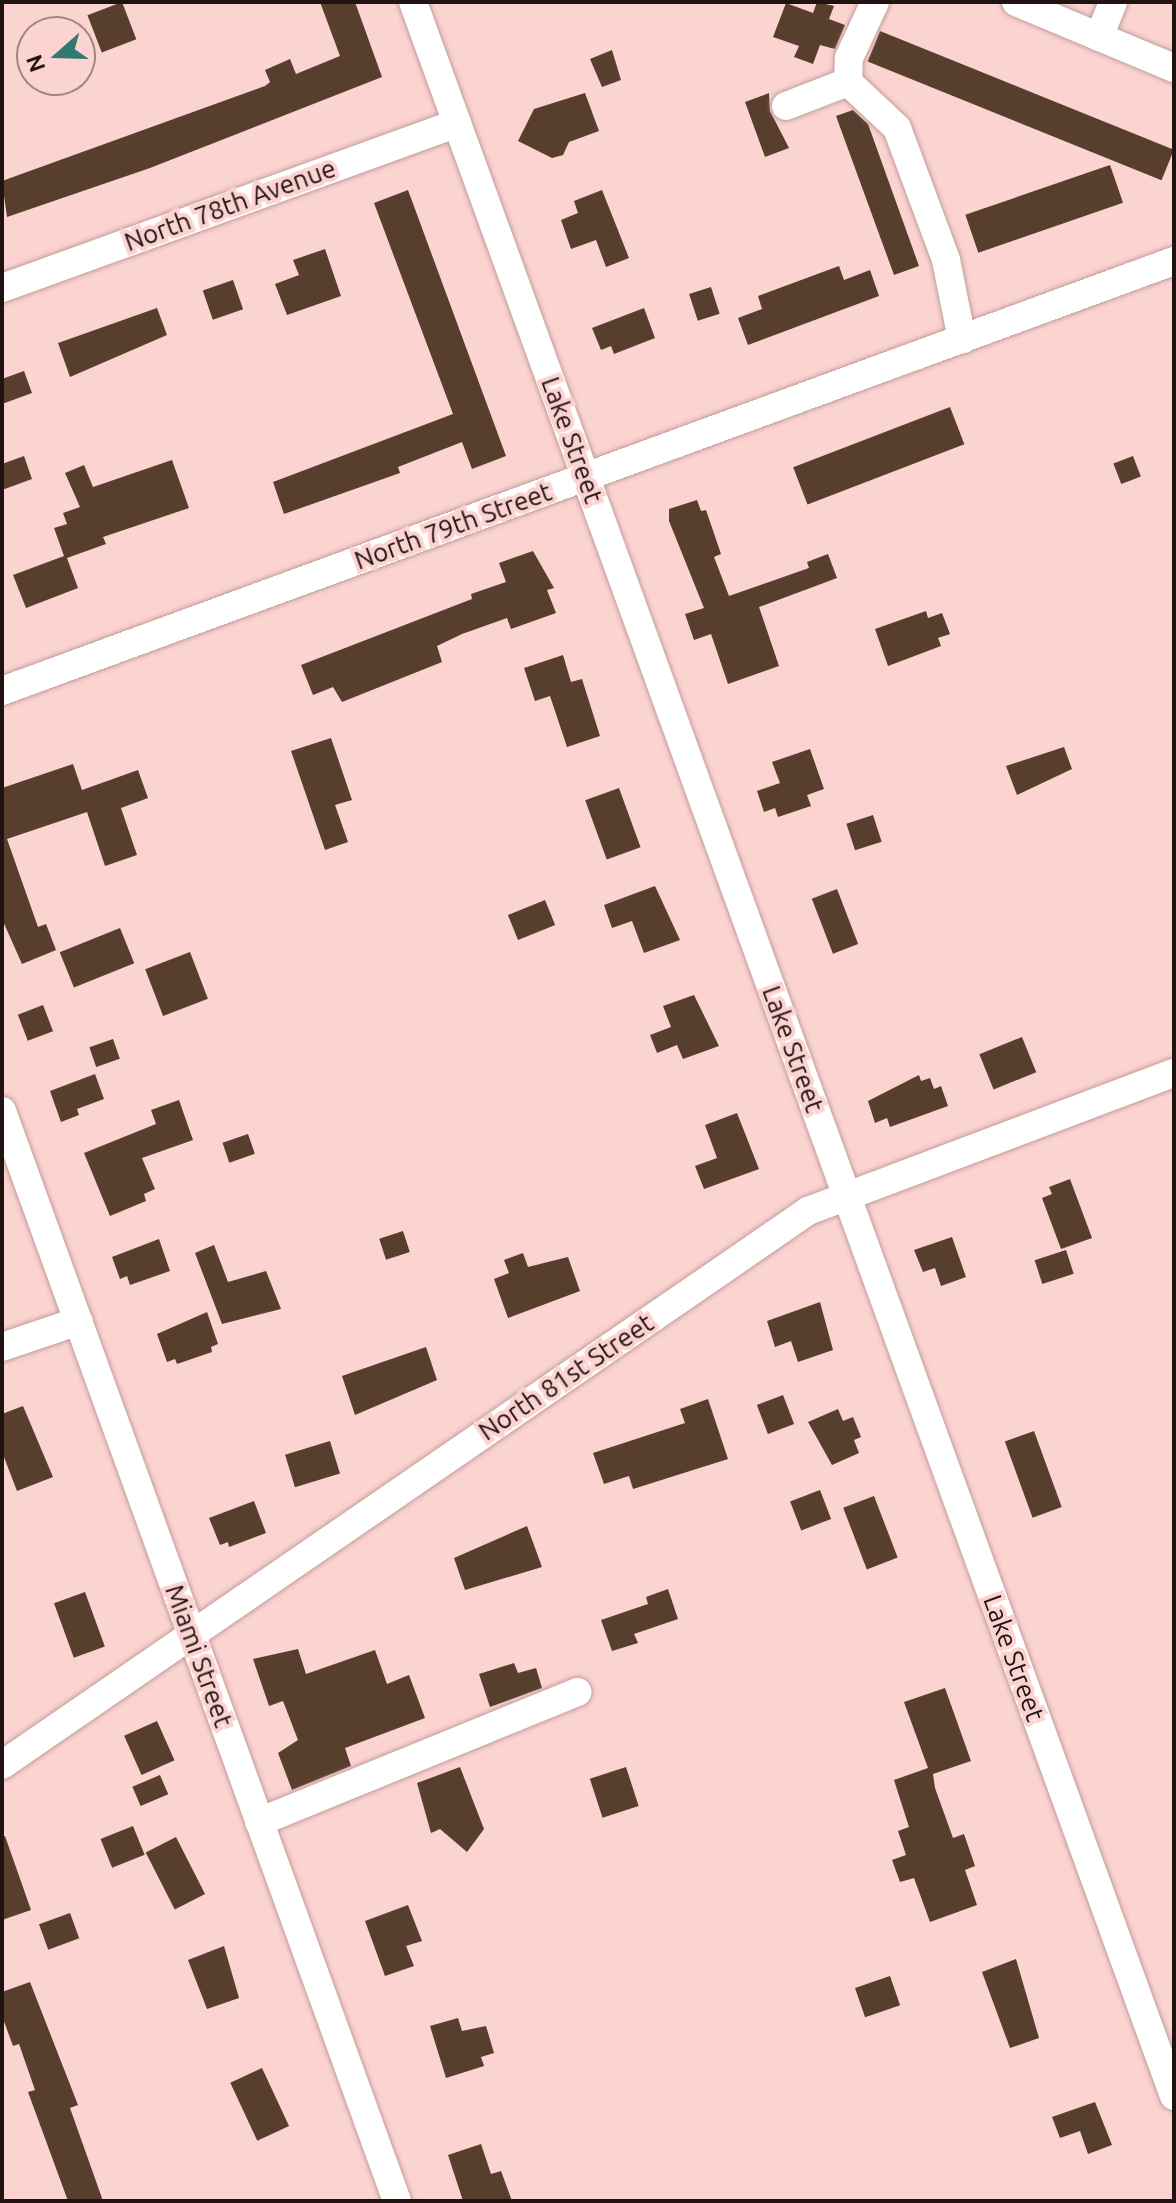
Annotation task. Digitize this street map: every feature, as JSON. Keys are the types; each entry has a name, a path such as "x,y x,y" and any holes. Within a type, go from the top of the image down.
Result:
{"street":[{"name":"Lake Street","path":"413,2 1174,2096"},
{"path":"875,2 849,58 848,82 897,128 946,260 962,339"},
{"path":"1016,2 1174,68"},
{"path":"1099,37 1113,2"},
{"path":"786,106 848,82"},
{"name":"North 78th Avenue","path":"2,288 457,123"},
{"name":"North 79th Street","path":"2,691 1174,261"},
{"name":"North 81st Street","path":"2,1765 808,1211 845,1194 1174,1073"},
{"name":"Miami Street","path":"2,1111 397,2201"},
{"path":"2,1347 79,1321"},
{"path":"259,1822 578,1692"}],"building":[{"path":"122,2 136,39 102,53 96,38 96,16 88,16"},
{"path":"320,2 355,2 382,77 150,168 7,217 2,181 265,86 270,82 265,70 290,59 296,74 340,56"},
{"path":"817,2 834,6 829,19 845,25 835,49 820,45 813,64 794,57 799,46 773,37 786,3 813,13"},
{"path":"880,31 1174,150 1162,180 868,62"},
{"path":"612,50 621,80 602,87 590,59"},
{"path":"585,93 599,131 569,142 563,155 552,158 518,141 534,109"},
{"path":"769,93 770,111 789,148 765,157 745,102"},
{"path":"853,110 868,124 919,266 894,275 836,116"},
{"path":"1110,165 1123,203 978,253 965,215"},
{"path":"408,190 506,456 472,469 462,442 398,467 400,473 284,514 273,482 453,414 374,203"},
{"path":"602,190 629,258 606,267 596,240 571,249 561,220 578,213 574,201"},
{"path":"325,249 341,296 287,315 275,284 299,275 293,260"},
{"path":"839,266 844,280 870,270 879,296 748,345 738,318 762,309 758,296"},
{"path":"233,280 243,309 213,320 203,290"},
{"path":"711,287 720,314 698,321 689,294"},
{"path":"157,308 167,335 70,377 58,343"},
{"path":"644,308 655,338 614,354 611,346 601,350 592,328"},
{"path":"24,371 32,393 2,404 2,379"},
{"path":"950,407 964,444 807,505 793,467"},
{"path":"24,456 32,479 2,490 2,464"},
{"path":"1133,456 1141,477 1121,484 1113,464"},
{"path":"172,460 189,508 103,537 106,544 67,558 78,588 26,608 13,575 64,556 54,528 67,524 63,513 80,507 65,473 84,465 93,487"},
{"path":"697,500 701,511 706,510 721,554 714,557 729,596 809,568 807,562 828,554 837,578 759,607 779,666 728,684 711,634 694,640 685,614 704,608 669,521 669,509"},
{"path":"533,551 554,588 547,590 556,613 511,629 507,618 462,634 437,646 442,662 342,702 333,687 313,695 301,665 472,599 471,594 506,582 499,563"},
{"path":"926,611 928,618 942,613 950,634 938,638 941,646 888,666 875,629"},
{"path":"563,655 571,682 582,679 600,736 567,747 550,696 535,701 524,668"},
{"path":"331,738 352,800 335,805 348,842 325,850 291,751"},
{"path":"1064,747 1072,769 1017,795 1006,766"},
{"path":"810,749 824,789 807,795 811,806 778,817 775,808 764,812 757,791 780,783 772,762"},
{"path":"73,764 82,790 138,770 148,798 121,808 137,855 105,866 87,812 7,839 38,927 46,924 56,950 22,964 2,919 2,788"},
{"path":"619,788 641,847 607,860 585,800"},
{"path":"873,815 882,842 855,850 846,824"},
{"path":"655,886 680,940 644,953 632,921 612,928 604,905"},
{"path":"837,889 858,944 833,954 812,899"},
{"path":"545,900 555,925 518,940 508,915"},
{"path":"120,928 134,963 74,988 60,952"},
{"path":"190,952 208,999 163,1016 145,969"},
{"path":"694,995 719,1046 683,1059 677,1045 657,1053 650,1035 671,1027 663,1006"},
{"path":"43,1005 53,1031 28,1041 18,1015"},
{"path":"1022,1037 1036,1072 994,1089 979,1054"},
{"path":"113,1039 120,1059 96,1067 89,1047"},
{"path":"95,1074 104,1099 77,1109 79,1115 61,1122 50,1091"},
{"path":"919,1075 921,1081 930,1078 934,1089 941,1086 948,1106 890,1127 887,1118 875,1123 868,1101"},
{"path":"179,1100 193,1140 142,1158 155,1189 144,1194 146,1201 110,1216 84,1153 156,1124 151,1110"},
{"path":"737,1113 759,1169 704,1189 695,1166 717,1158 705,1125"},
{"path":"248,1134 255,1154 229,1163 222,1143"},
{"path":"1070,1179 1092,1238 1061,1249 1042,1198 1052,1194 1049,1187"},
{"path":"403,1231 410,1252 386,1260 379,1239"},
{"path":"952,1237 966,1277 941,1286 935,1268 923,1272 914,1250"},
{"path":"159,1239 170,1271 130,1285 127,1276 120,1279 112,1257"},
{"path":"214,1245 228,1282 266,1271 281,1309 222,1324 195,1253"},
{"path":"1066,1250 1074,1274 1042,1284 1035,1260"},
{"path":"523,1253 528,1267 568,1257 580,1291 508,1318 494,1279 509,1273 504,1260"},
{"path":"820,1302 833,1350 798,1362 791,1341 775,1347 767,1321"},
{"path":"207,1312 218,1344 211,1347 212,1352 177,1364 175,1359 167,1362 157,1334"},
{"path":"426,1347 437,1380 355,1415 342,1376"},
{"path":"783,1395 794,1424 768,1434 757,1405"},
{"path":"708,1399 728,1459 633,1489 629,1476 604,1484 593,1453 685,1423 680,1409"},
{"path":"23,1406 53,1477 17,1491 2,1452 2,1414"},
{"path":"838,1409 843,1421 853,1417 861,1437 854,1440 859,1453 832,1465 808,1422"},
{"path":"1034,1431 1062,1507 1033,1518 1005,1442"},
{"path":"330,1441 340,1474 295,1487 285,1455"},
{"path":"820,1490 831,1519 801,1530 790,1501"},
{"path":"874,1496 898,1558 867,1569 843,1508"},
{"path":"254,1501 266,1533 229,1547 228,1542 220,1545 209,1518"},
{"path":"527,1526 542,1567 465,1590 454,1558"},
{"path":"668,1589 678,1619 634,1634 638,1643 612,1651 601,1620 648,1604 646,1597"},
{"path":"85,1592 105,1647 74,1658 54,1603"},
{"path":"298,1649 306,1674 375,1650 387,1684 409,1675 425,1718 345,1748 351,1766 292,1790 278,1753 298,1740 283,1701 269,1706 253,1659"},
{"path":"514,1663 518,1673 536,1668 542,1688 490,1707 479,1674"},
{"path":"945,1688 971,1761 933,1774 935,1788 953,1838 964,1834 975,1866 965,1870 977,1905 930,1922 914,1878 900,1882 892,1860 906,1855 898,1831 909,1827 894,1780 928,1768 904,1702"},
{"path":"157,1721 174,1760 142,1775 124,1736"},
{"path":"460,1767 484,1829 467,1852 440,1829 431,1833 417,1783"},
{"path":"626,1767 639,1806 603,1818 590,1779"},
{"path":"160,1775 168,1794 141,1806 132,1787"},
{"path":"133,1826 145,1855 112,1868 101,1839"},
{"path":"5,1836 31,1910 2,1920 2,1837"},
{"path":"176,1837 205,1894 175,1909 146,1852"},
{"path":"408,1905 422,1941 406,1946 414,1966 385,1976 365,1921"},
{"path":"70,1913 79,1938 48,1950 39,1924"},
{"path":"224,1946 239,1998 207,2009 188,1960"},
{"path":"1016,1959 1039,2038 1010,2048 982,1972"},
{"path":"890,1976 900,2005 865,2017 855,1988"},
{"path":"30,1982 78,2105 70,2108 103,2201 68,2201 28,2092 35,2090 19,2044 13,2046 2,2016 2,1992"},
{"path":"458,2018 462,2031 486,2026 494,2053 481,2057 484,2066 446,2078 430,2026"},
{"path":"262,2068 289,2126 257,2141 230,2083"},
{"path":"1095,2102 1112,2145 1088,2154 1080,2131 1060,2138 1052,2117"},
{"path":"481,2144 491,2174 501,2171 512,2201 463,2201 448,2155"}]}
